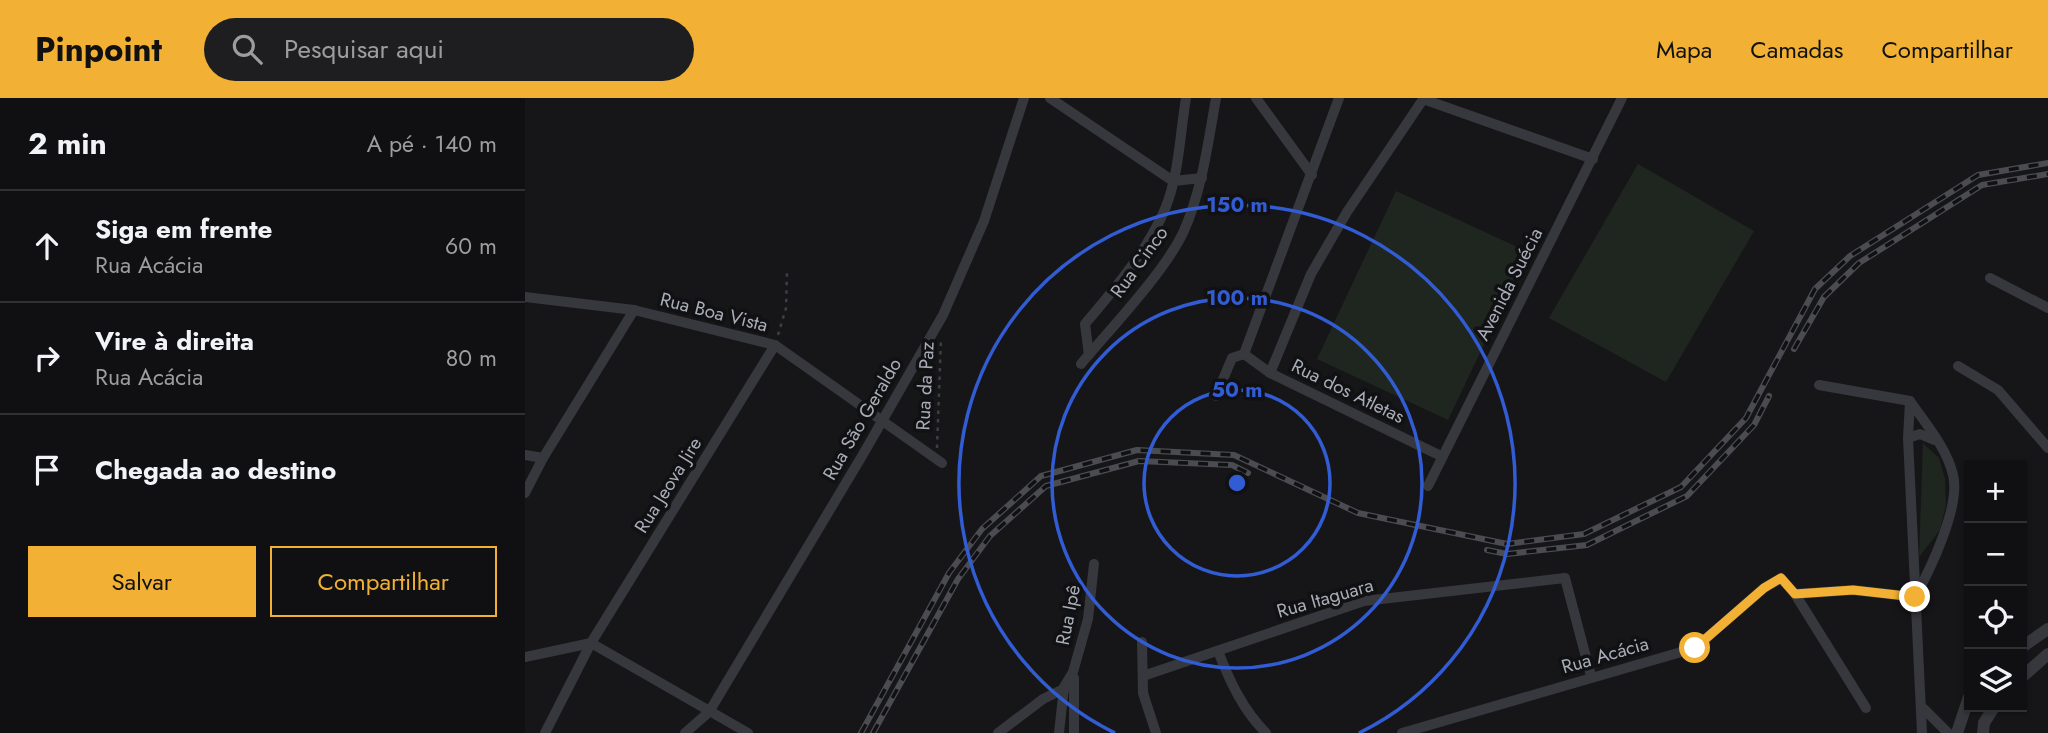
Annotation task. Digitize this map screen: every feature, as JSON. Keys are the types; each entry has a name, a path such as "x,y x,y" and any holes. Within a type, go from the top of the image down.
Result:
{"street":[{"name":"Rua São Geraldo","path":"685,733 709,712 862,456 880,420 943,314 984,220 1024,98"},
{"path":"1050,98 1173,181 1202,178"},
{"name":"Rua Cinco","path":"1089,355 1085,324 1120,283 1165,210 1173,181 1186,98"},
{"name":"Rua Cinco","path":"1081,365 1142,291 1182,234 1202,178 1216,98"},
{"path":"1256,98 1313,175"},
{"path":"1216,396 1232,358 1244,354 1313,175 1339,98"},
{"name":"Avenida Suécia","path":"1428,486 1622,98"},
{"path":"1270,373 1311,274 1347,212 1424,99 1593,159"},
{"path":"1990,278 2048,308"},
{"path":"525,297 633,310"},
{"name":"Rua Boa Vista","path":"543,458 633,310 775,345 939,461"},
{"name":"Rua Jeova Jire","path":"545,733 591,643 775,345"},
{"name":"Rua dos Atletas","path":"1244,354 1270,373 1441,456"},
{"path":"1958,366 1998,390 2048,448"},
{"path":"1819,385 1910,401 1938,442 1954,477 1949,515 1934,564 1915,597"},
{"path":"1910,401 1908,438 1923,708 1922,733"},
{"path":"1908,438 1920,434 1938,442"},
{"path":"525,455 543,458 525,493"},
{"name":"Rua Ipê","path":"1069,685 1088,619 1094,564"},
{"name":"Rua Itaguara","path":"1143,676 1364,601 1565,578 1591,676"},
{"name":"Rua Acácia","path":"1402,733 1695,648 1764,588 1781,578 1795,594 1853,590 1915,597"},
{"path":"1795,594 1866,708"},
{"path":"2027,644 2048,629"},
{"path":"1142,642 1143,693 1156,733"},
{"path":"525,657 591,643 748,733"},
{"path":"1218,651 1230,683 1253,720 1266,733"},
{"path":"2027,673 2048,654"},
{"path":"998,733 1069,685"},
{"path":"1059,733 1069,685"},
{"path":"1069,685 1074,733"},
{"path":"1923,708 1948,733"},
{"path":"1957,733 1964,712"},
{"path":"1983,733 1984,723 1991,712"}],"path":[{"path":"775,345 786,308 787,271"},
{"name":"Rua da Paz","path":"939,461 943,314"}],"shaded area":[{"path":"1638,164 1754,231 1666,382 1549,318"},
{"path":"1396,191 1528,252 1448,420 1317,359"},
{"path":"1923,443 1939,458 1945,479 1946,505 1940,530 1919,557"}],"railway":[{"path":"861,733 949,573 982,529 1041,476 1137,450 1234,455 1358,513 1507,544 1584,534 1681,487 1746,418 1815,289 1850,256 1978,175 2048,163"},
{"path":"1794,349 1824,297 1859,263 1982,185 2048,174"},
{"path":"1487,550 1507,554 1587,545 1687,496 1754,425 1769,396"},
{"path":"873,733 958,579 990,536 1046,486 1139,461 1232,465 1248,473"}],"route":[{"path":"1695,648 1764,588 1781,578 1795,594 1853,590 1915,597"}]}
